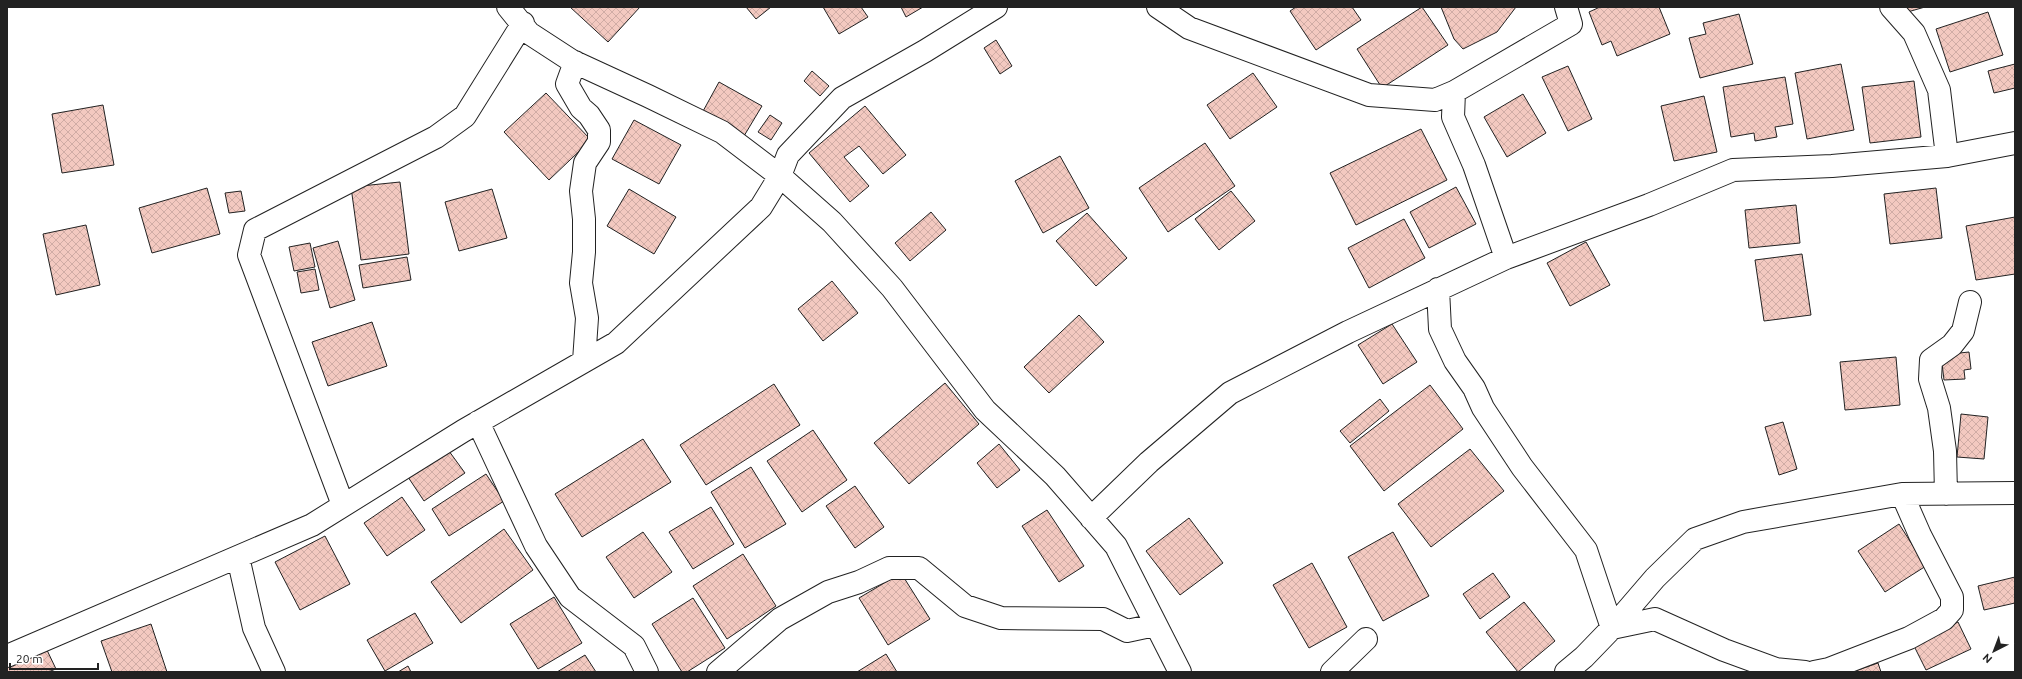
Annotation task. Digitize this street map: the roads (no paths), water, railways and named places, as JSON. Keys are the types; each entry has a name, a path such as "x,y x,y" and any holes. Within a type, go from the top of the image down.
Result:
{"street":[{"path":"508,7 523,23 529,33 575,62 722,132 780,176 832,222 892,288 985,410 1055,476 1116,546 1180,672"},
{"path":"7,656 312,525 478,422 616,343 761,207 780,176 788,155 842,98 926,51 996,7"},
{"path":"1158,7 1189,28 1369,95 1435,100 1454,92 1571,24 1566,7"},
{"path":"1891,7 1914,33 1939,90 1948,156"},
{"path":"343,505 249,256 255,230 436,137 465,116 523,23"},
{"path":"575,62 567,84 581,108 589,115 599,130 599,142 585,162 581,191 584,225 581,283 587,318 584,361"},
{"path":"1454,92 1452,117 1474,165 1506,258"},
{"path":"1091,518 1149,462 1230,393 1348,332 1506,258 1614,218 1733,170 1832,166 1948,156 2015,144"},
{"path":"1438,289 1440,329 1455,361 1474,388 1483,408 1522,467 1586,550 1612,628"},
{"path":"1946,494 1945,451 1939,408 1930,379 1932,360 1952,345 1963,331 1970,302"},
{"path":"478,422 536,546 570,597 634,646 647,672"},
{"path":"1566,672 1612,628 1655,578 1696,539 1744,522 1902,494 2015,493"},
{"path":"1814,672 1829,669 1909,638 1944,619 1952,610 1952,597 1920,535 1902,494"},
{"path":"238,556 254,628 274,672"},
{"path":"718,672 780,619 828,592 860,582 889,568 919,568 965,606 1001,618 1103,619 1127,631 1155,625"},
{"path":"1612,628 1655,619 1776,669 1805,672"},
{"path":"1332,672 1366,639"}]}
